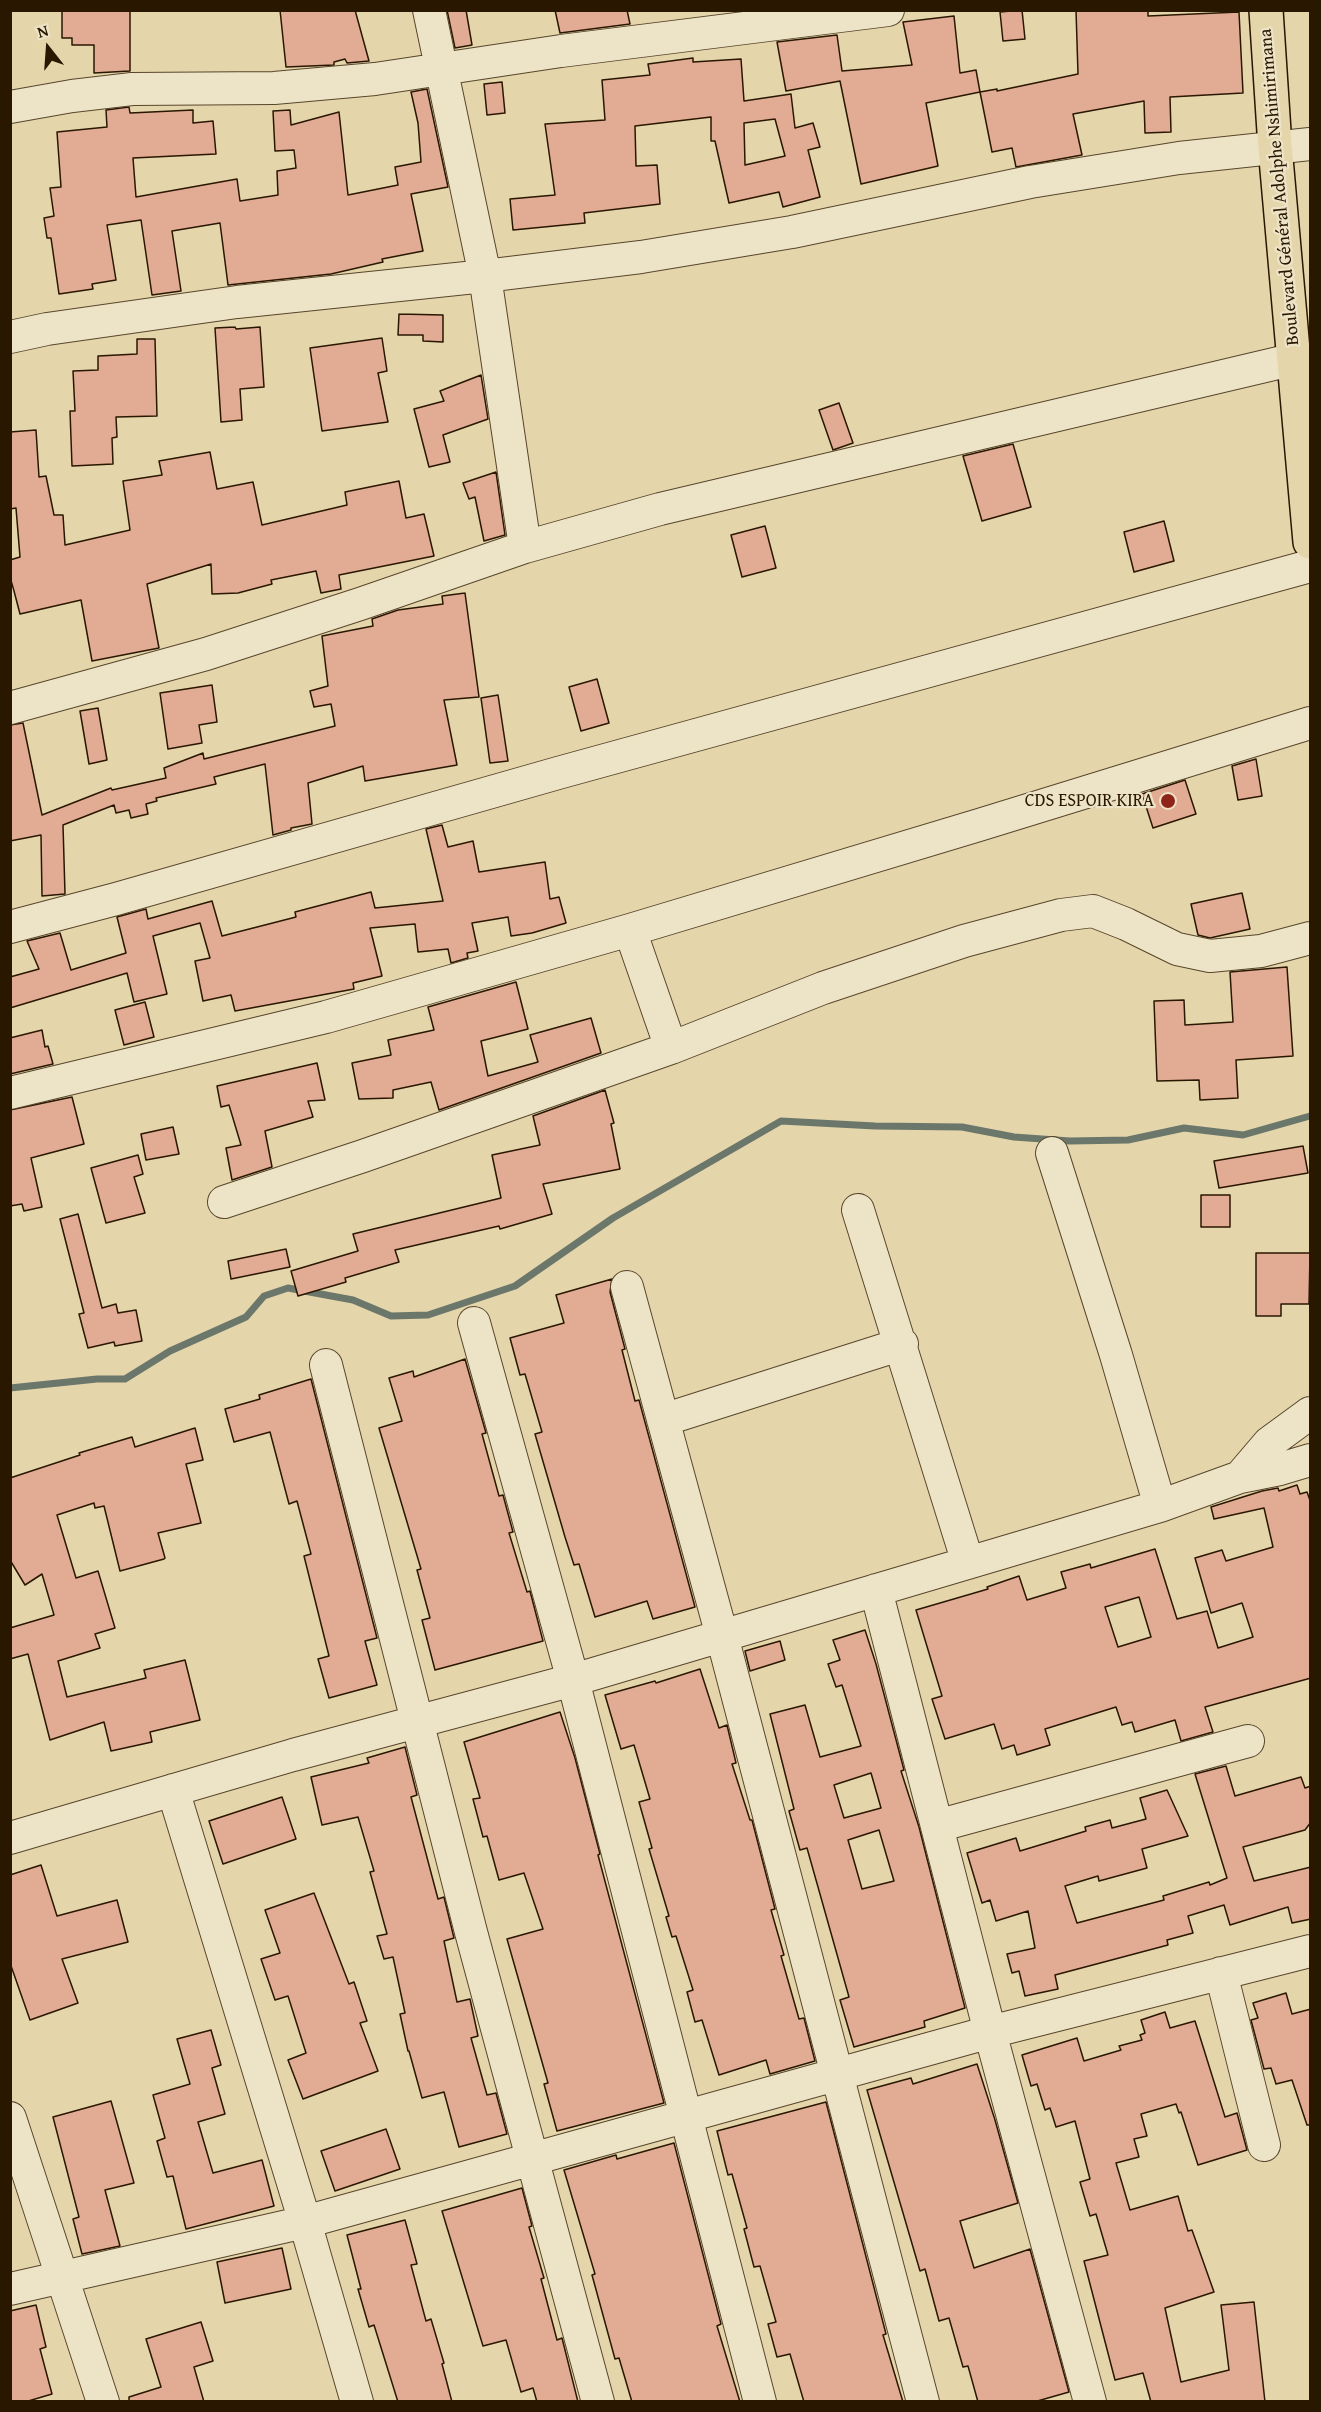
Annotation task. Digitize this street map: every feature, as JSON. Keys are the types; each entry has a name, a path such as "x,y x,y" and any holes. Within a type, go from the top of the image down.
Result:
{"main road":[{"name":"Boulevard Général Adolphe Nshimirimana","path":"1266,10 1275,147 1301,316 1294,359 1311,542"}],"street":[{"path":"429,10 485,276 525,547"},
{"path":"10,107 72,96 132,89 274,88 375,79 804,15 888,10"},
{"path":"10,337 46,329 237,302 641,257 792,232 1030,182 1179,158 1311,144"},
{"path":"10,708 206,654 388,595 525,547 660,508 1294,359"},
{"path":"10,927 547,776 1311,566"},
{"path":"10,1093 326,1017 630,930 1311,723"},
{"path":"224,1202 671,1048 823,988 964,942 1061,915 1093,911 1177,950 1210,956 1261,951 1311,938"},
{"path":"630,930 671,1048"},
{"path":"1052,1153 1116,1355 1160,1506"},
{"path":"858,1209 902,1344 968,1563"},
{"path":"627,1287 722,1636 923,2402"},
{"path":"474,1323 573,1680 760,2402"},
{"path":"663,1420 902,1344"},
{"path":"326,1365 471,1932 598,2402"},
{"path":"1240,1477 1269,1443 1311,1413"},
{"path":"10,1838 173,1790 573,1680 1160,1506 1240,1477 1311,1460"},
{"path":"876,1590 990,2032 1090,2402"},
{"path":"937,1826 1248,1741"},
{"path":"173,1790 305,2222 357,2402"},
{"path":"10,2289 305,2222 990,2032 1311,1951"},
{"path":"1221,1973 1264,2145"},
{"path":"10,2118 102,2402"}],"building":[{"path":"62,10 130,10 130,71 94,73 94,45 72,45 72,38 62,38"},
{"path":"280,10 355,10 369,61 347,63 345,59 334,62 334,65 286,67"},
{"path":"447,10 466,10 472,45 455,48"},
{"path":"555,10 627,10 630,24 560,33"},
{"path":"1022,10 1025,39 1003,41 1000,12"},
{"path":"1076,10 1148,10 1148,16 1239,12 1243,93 1170,97 1171,132 1145,133 1144,101 1073,114 1082,155 1016,167 1012,148 992,152 980,92 997,89 997,91 1078,74"},
{"path":"954,16 960,73 976,70 980,92 926,103 938,166 861,184 840,81 786,91 777,42 837,35 842,71 912,65 903,22"},
{"path":"693,58 693,62 741,59 744,101 791,94 795,128 813,123 820,147 808,150 820,197 783,207 779,192 729,203 715,141 711,141 711,117 635,126 636,166 657,165 660,204 584,213 585,223 513,230 510,199 555,195 545,124 605,120 602,80 650,75 648,64","holes":["775,119 785,156 745,165 744,123"]},
{"path":"502,82 505,113 487,115 484,84"},
{"path":"427,89 448,187 411,194 423,251 382,259 383,262 331,274 228,285 220,223 172,231 181,291 152,295 141,220 107,225 116,280 92,284 93,289 59,294 51,238 47,238 44,218 54,216 50,188 61,187 57,132 107,127 106,110 129,107 130,113 193,110 193,123 213,121 216,154 133,158 136,197 237,179 240,201 278,195 277,171 296,168 294,150 275,151 273,111 290,110 291,125 339,112 348,195 398,185 395,167 421,162 418,123 411,92"},
{"path":"399,314 443,315 443,342 423,341 423,335 398,335"},
{"path":"235,327 236,329 260,327 264,387 240,389 242,420 221,422 215,328"},
{"path":"382,338 387,371 378,373 388,422 322,431 310,348"},
{"path":"137,339 155,339 157,416 116,417 117,437 112,438 113,464 72,466 70,411 75,411 73,371 98,370 98,356 137,354"},
{"path":"481,375 488,419 443,435 450,462 429,467 414,409 444,401 440,391"},
{"path":"839,403 853,443 833,450 819,410"},
{"path":"36,430 39,477 46,476 54,515 63,515 65,545 130,530 123,481 162,475 159,461 210,452 217,489 253,482 262,525 347,505 345,492 399,481 406,518 424,514 434,556 339,575 341,589 321,593 316,571 271,580 272,584 238,593 212,594 211,564 147,584 159,648 92,661 81,600 20,614 10,577 10,560 20,557 16,508 10,509 10,432"},
{"path":"1013,444 1031,507 982,521 963,456"},
{"path":"496,472 505,535 484,541 475,497 469,499 463,483"},
{"path":"1164,521 1174,561 1134,572 1124,532"},
{"path":"765,526 776,568 742,577 731,535"},
{"path":"465,593 479,697 444,700 457,765 365,781 363,766 308,783 312,824 291,828 291,830 273,835 265,764 214,777 216,784 156,798 157,801 146,804 148,814 131,818 129,810 116,813 114,805 63,825 65,894 42,896 41,835 10,841 10,725 23,723 42,815 111,788 112,790 166,778 164,768 203,753 204,759 335,726 331,704 314,707 310,691 328,686 322,636 373,626 372,619 398,610 443,604 442,596"},
{"path":"597,679 609,723 581,731 569,687"},
{"path":"212,685 217,722 199,725 202,743 168,749 160,693"},
{"path":"498,695 508,761 490,763 481,698"},
{"path":"98,708 107,760 89,764 80,711"},
{"path":"1256,759 1262,796 1238,800 1232,766"},
{"name":"CDS ESPOIR KIRA","path":"1185,780 1196,814 1153,828 1142,794"},
{"path":"442,825 448,847 473,841 479,872 545,862 550,899 559,897 566,923 532,933 511,936 508,917 472,923 478,951 467,953 468,958 451,963 448,949 418,952 415,924 370,928 382,976 353,983 354,989 235,1011 231,995 203,1001 195,961 210,958 200,923 153,936 167,994 134,1002 127,973 10,1008 10,977 39,969 27,941 60,933 71,970 126,953 117,917 146,909 148,919 212,901 222,936 296,917 295,912 371,892 375,908 443,901 426,829"},
{"path":"1242,893 1250,929 1210,938 1198,935 1191,904"},
{"path":"1287,967 1293,1056 1236,1060 1238,1098 1200,1100 1199,1080 1157,1081 1154,1001 1184,1000 1185,1025 1233,1022 1230,972"},
{"path":"516,982 528,1029 481,1041 488,1076 538,1062 530,1035 591,1018 601,1053 439,1110 431,1082 393,1090 393,1098 359,1099 352,1063 391,1055 388,1040 434,1030 428,1007"},
{"path":"145,1002 154,1037 124,1045 115,1010"},
{"path":"42,1030 45,1047 48,1046 53,1064 10,1074 10,1038"},
{"path":"317,1063 325,1100 308,1101 313,1117 265,1131 272,1167 232,1180 226,1148 241,1145 229,1105 221,1107 217,1086"},
{"path":"605,1090 614,1123 611,1124 620,1169 543,1184 552,1214 500,1229 499,1226 395,1250 399,1262 345,1278 346,1282 298,1296 291,1271 358,1251 353,1234 501,1198 492,1155 540,1145 533,1116"},
{"path":"72,1097 84,1144 31,1158 42,1207 24,1211 22,1204 10,1206 10,1110"},
{"path":"173,1127 179,1154 146,1160 141,1134"},
{"path":"1303,1146 1308,1173 1219,1188 1214,1161"},
{"path":"138,1155 143,1174 134,1177 145,1213 106,1223 91,1168"},
{"path":"1201,1195 1230,1195 1230,1227 1201,1227"},
{"path":"78,1214 102,1308 116,1304 118,1313 136,1310 142,1341 115,1346 114,1342 88,1348 79,1314 84,1313 60,1219"},
{"path":"286,1249 290,1267 231,1279 228,1261"},
{"path":"1256,1253 1310,1253 1309,1304 1281,1304 1281,1316 1256,1316"},
{"path":"612,1279 610,1292 625,1349 622,1350 635,1401 639,1400 695,1607 653,1619 647,1601 595,1617 579,1564 574,1565 565,1537 535,1434 542,1432 525,1374 520,1375 510,1338 564,1323 556,1295"},
{"path":"465,1359 486,1433 482,1434 499,1496 503,1495 513,1532 509,1533 527,1592 530,1591 543,1641 435,1670 422,1620 430,1618 417,1570 421,1569 379,1428 402,1421 389,1378 413,1371 414,1377"},
{"path":"311,1379 377,1638 365,1641 377,1685 329,1698 318,1659 329,1656 304,1556 311,1554 297,1501 289,1504 270,1432 234,1442 225,1409 260,1399 259,1395"},
{"path":"195,1428 203,1460 186,1464 201,1523 158,1533 164,1559 120,1571 104,1506 95,1508 94,1503 57,1515 76,1578 98,1571 115,1628 95,1634 100,1648 58,1661 67,1697 146,1678 144,1670 185,1660 200,1720 150,1732 152,1742 111,1751 104,1722 50,1740 28,1654 10,1659 10,1628 54,1615 42,1574 25,1585 10,1560 10,1478 132,1437 135,1447"},
{"path":"1297,1485 1300,1494 1307,1492 1311,1503 1311,1678 1205,1707 1213,1732 1181,1741 1175,1720 1135,1732 1132,1722 1122,1725 1116,1707 1045,1729 1050,1745 1017,1755 1014,1745 1002,1749 994,1724 945,1739 932,1699 942,1696 916,1610 988,1589 987,1587 1019,1576 1027,1600 1066,1588 1061,1572 1090,1564 1091,1568 1155,1549 1177,1619 1207,1611 1218,1648 1253,1637 1242,1603 1211,1613 1195,1558 1222,1550 1226,1561 1273,1547 1264,1508 1214,1519 1211,1507 1262,1491 1278,1488 1279,1491","holes":["1139,1597 1151,1637 1118,1647 1105,1607"]},
{"path":"865,1630 876,1664 904,1770 901,1771 919,1827 965,2008 924,2021 925,2027 854,2047 840,2000 849,1997 807,1848 800,1850 789,1811 794,1809 770,1714 805,1705 820,1757 861,1746 842,1685 836,1687 828,1664 840,1660 833,1640","holes":["871,1773 881,1808 844,1818 834,1785","879,1830 894,1881 862,1889 848,1840"]},
{"path":"780,1641 785,1660 750,1671 745,1651"},
{"path":"700,1669 719,1728 727,1725 736,1763 732,1764 750,1820 752,1820 775,1909 771,1910 784,1955 781,1956 799,2019 804,2018 815,2061 770,2074 766,2060 719,2075 702,2020 695,2022 687,1992 693,1990 676,1936 672,1937 666,1917 669,1916 649,1849 652,1848 639,1802 650,1799 634,1745 621,1749 605,1695 655,1681 656,1683"},
{"path":"560,1712 575,1758 600,1854 598,1855 664,2103 557,2131 544,2084 548,2083 507,1939 543,1929 524,1873 499,1880 487,1836 483,1837 473,1799 480,1798 464,1742"},
{"path":"405,1747 417,1795 411,1797 438,1899 444,1897 454,1938 444,1941 457,2002 470,1999 478,2036 471,2038 487,2095 496,2093 507,2134 459,2147 444,2092 422,2098 400,2014 405,2013 393,1957 384,1959 377,1936 387,1934 370,1872 374,1871 358,1817 322,1825 311,1777 369,1763 367,1758"},
{"path":"1226,1766 1235,1796 1301,1777 1305,1788 1311,1786 1311,1822 1305,1830 1243,1847 1254,1881 1311,1867 1311,1919 1292,1923 1288,1907 1230,1925 1224,1905 1188,1916 1193,1933 1167,1940 1168,1945 1055,1975 1058,1989 1025,1996 1019,1971 1012,1973 1007,1954 1035,1948 1028,1911 996,1921 990,1900 982,1903 967,1853 1016,1838 1020,1851 1086,1831 1085,1827 1110,1820 1112,1828 1146,1819 1140,1798 1167,1790 1188,1836 1142,1849 1147,1868 1099,1881 1098,1876 1065,1886 1077,1923 1164,1900 1163,1896 1209,1882 1210,1885 1227,1878 1195,1774"},
{"path":"282,1797 296,1839 223,1864 209,1821"},
{"path":"41,1865 57,1916 117,1900 128,1942 62,1959 78,2003 30,2020 10,1963 10,1875"},
{"path":"314,1893 349,1984 354,1982 367,2021 360,2023 378,2071 303,2099 288,2060 306,2053 288,1996 275,2000 261,1959 280,1953 265,1910"},
{"path":"1286,1993 1292,2014 1311,2009 1311,2125 1307,2125 1292,2080 1276,2084 1271,2068 1264,2069 1251,2020 1258,2018 1253,2003"},
{"path":"1165,2012 1170,2028 1195,2021 1225,2117 1237,2113 1247,2150 1198,2165 1181,2112 1179,2113 1176,2104 1141,2114 1147,2136 1134,2139 1139,2157 1116,2163 1130,2210 1178,2196 1188,2231 1192,2230 1214,2292 1165,2308 1181,2382 1229,2370 1221,2305 1254,2302 1265,2402 1151,2402 1143,2373 1115,2380 1084,2261 1108,2255 1096,2214 1090,2216 1080,2182 1090,2179 1075,2121 1056,2127 1050,2108 1045,2110 1037,2084 1031,2086 1022,2055 1077,2038 1084,2061 1121,2050 1119,2046 1142,2040 1140,2035 1145,2033 1141,2020"},
{"path":"211,2030 221,2065 212,2068 225,2114 198,2122 213,2173 262,2160 274,2206 186,2229 173,2176 167,2177 157,2141 165,2138 153,2095 190,2084 177,2039"},
{"path":"977,2064 1018,2203 960,2221 974,2268 1030,2249 1069,2392 1034,2402 978,2402 968,2366 963,2367 949,2318 939,2321 925,2269 920,2271 867,2090 911,2078 913,2084"},
{"path":"111,2101 134,2183 105,2190 120,2246 82,2254 73,2219 79,2217 53,2117"},
{"path":"826,2102 886,2334 883,2335 903,2402 804,2402 790,2354 777,2357 768,2324 776,2322 760,2266 754,2267 744,2229 747,2228 732,2174 728,2175 717,2131"},
{"path":"386,2129 400,2169 335,2191 321,2151"},
{"path":"674,2143 721,2324 717,2326 740,2402 632,2402 619,2358 615,2359 592,2275 595,2274 564,2170 616,2155 617,2159"},
{"path":"522,2188 532,2226 529,2227 544,2278 541,2279 557,2340 562,2338 578,2402 537,2402 533,2388 521,2392 506,2340 483,2346 442,2211"},
{"path":"405,2220 417,2264 411,2265 426,2321 431,2319 444,2363 442,2364 452,2402 398,2402 374,2325 369,2327 358,2289 361,2289 347,2235"},
{"path":"282,2248 291,2289 225,2303 217,2262"},
{"path":"36,2305 46,2347 40,2349 52,2394 25,2402 10,2402 10,2311"},
{"path":"201,2322 213,2361 194,2367 204,2402 129,2402 129,2397 161,2387 146,2339"}],"waterway":[{"path":"10,1388 97,1379 125,1379 170,1351 246,1317 264,1296 288,1288 353,1300 391,1316 428,1315 515,1286 613,1218 781,1121 875,1126 962,1127 1014,1137 1070,1141 1128,1140 1184,1128 1243,1135 1310,1116"}],"place":[{"name":"CDS ESPOIR KIRA","path":"1168,801"}]}
